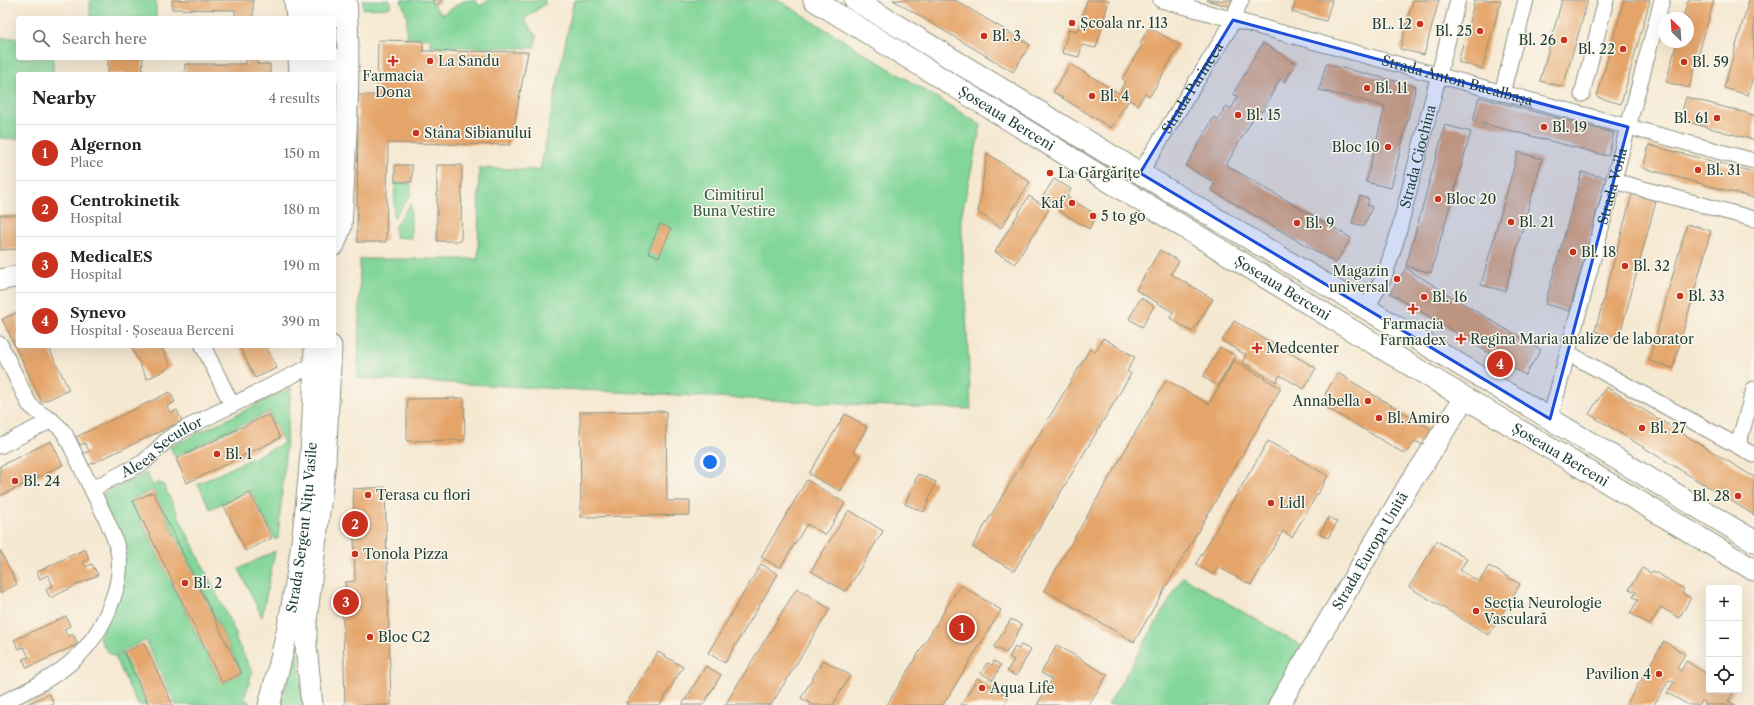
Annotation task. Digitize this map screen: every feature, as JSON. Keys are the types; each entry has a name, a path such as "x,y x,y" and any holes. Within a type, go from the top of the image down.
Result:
{"main road":[{"path":"295,0 297,16"},
{"path":"312,0 314,16"},
{"path":"328,0 330,16"},
{"path":"336,240 341,226 348,107 349,61 346,0"},
{"name":"Șoseaua Berceni","path":"814,0 1464,398 1754,570"},
{"name":"Șoseaua Berceni","path":"855,0 1140,173 1754,541"},
{"path":"299,60 300,72"},
{"path":"316,60 317,72"},
{"path":"332,60 332,72"},
{"path":"1242,263 1255,242"},
{"path":"0,280 16,276"},
{"name":"Strada Sergent Nițu Vasile","path":"312,705 307,662 306,622 326,462 331,348"},
{"name":"Strada Sergent Nițu Vasile","path":"269,705 285,641 301,540 310,463 315,355"},
{"name":"Strada Europa Unită","path":"1279,705 1410,483 1424,464 1464,398"}],"street":[{"name":"Strada Anton Bacalbașa","path":"1161,0 1754,161"},
{"name":"Strada Parincea","path":"1140,173 1233,20 1241,0"},
{"name":"Strada Ciochina","path":"1366,309 1378,290 1391,258 1440,76 1458,0"},
{"path":"1502,93 1526,0"},
{"path":"1582,94 1606,0"},
{"name":"Strada Voila","path":"1550,419 1662,0"},
{"path":"1614,181 1754,219"},
{"path":"0,344 29,404 52,420 66,434 112,532 120,564 117,585 105,619 93,640 68,666 47,681 0,704"},
{"path":"204,348 232,405"},
{"path":"1568,353 1754,455"},
{"name":"Aleea Secuilor","path":"92,489 144,462 177,433 232,405 315,355"},
{"path":"1738,445 1754,389"},
{"path":"0,446 52,420"}],"highlighted area":[{"path":"1233,20 1628,127 1550,419 1140,173"}],"green space":[{"path":"90,0 156,0 156,16 90,16"},
{"path":"363,0 390,0 390,7 363,9"},
{"path":"401,0 430,0 439,12 443,14 465,0 475,0 480,6 489,0 545,0 545,4 524,19 537,37 534,48 431,47 431,38 406,38 407,16"},
{"name":"Cimitirul Buna Vestire","path":"574,0 778,0 981,125 961,217 971,409 843,404 358,378 360,259 478,259 479,168 540,170"},
{"path":"0,38 16,38 16,60 53,60 53,72 16,72 16,139 0,138"},
{"path":"395,183 411,183 411,194 394,218"},
{"path":"411,203 411,238 395,237 395,226"},
{"path":"291,388 278,539 275,539 250,490 210,509 198,484 284,443 269,412 175,457 170,447"},
{"path":"146,473 153,486 156,483 163,484 237,636 235,637 252,672 244,700 249,701 248,705 176,705 145,640 113,656 106,650 99,638 121,589 103,495 104,493","holes":["153,490 242,673 221,684 131,500"]},
{"path":"275,551 262,617 239,569"},
{"path":"1183,577 1305,648 1271,705 1108,705"},
{"path":"123,653 147,705 138,705 115,657"},
{"path":"294,653 298,653 303,705 282,705"}],"building":[{"path":"172,0 253,0 253,16 235,16 235,10 172,9"},
{"path":"432,0 443,0 436,5"},
{"name":"Bl. 3","path":"893,0 955,0 1030,45 1013,72"},
{"path":"1087,0 1109,0 1096,48 1082,45 1079,57 1062,53 1069,29 1078,31"},
{"path":"1206,0 1233,0 1231,7"},
{"path":"1296,0 1332,0 1326,21 1292,12"},
{"name":"BL. 12","path":"1413,0 1439,0 1424,55 1400,49"},
{"name":"Bl. 25","path":"1475,0 1501,0 1482,69 1458,62"},
{"name":"Bl. 26","path":"1562,0 1588,0 1563,87 1540,81"},
{"name":"Bl. 22","path":"1624,0 1650,0 1621,104 1597,97"},
{"name":"Bl. 59","path":"1688,0 1714,0 1689,88 1666,82 1675,48 1694,48 1694,12 1685,12"},
{"path":"1749,0 1754,0 1754,73 1748,95 1724,88"},
{"path":"1149,27 1180,45 1150,96 1145,93 1138,105 1129,100 1111,128 1053,92 1070,64 1119,93 1126,81 1122,79 1142,45 1140,43"},
{"path":"378,40 423,41 423,51 528,52 510,145 388,143 386,242 357,242 358,95 377,95"},
{"path":"1263,43 1296,63 1285,82 1280,79 1262,112 1258,110 1226,165 1351,238 1336,263 1211,190 1215,183 1186,166 1214,117 1218,120 1226,106 1231,109 1238,97 1233,94"},
{"path":"108,60 143,60 142,72 108,72"},
{"path":"246,60 257,60 257,64 270,64 270,72 185,72 185,64 246,64"},
{"path":"1326,64 1416,86 1391,188 1366,182 1385,106 1319,90"},
{"name":"Bl. 19","path":"1479,97 1614,133 1608,156 1473,121"},
{"name":"Bl. 61","path":"1686,97 1754,115 1754,140 1680,120"},
{"name":"Bloc 20","path":"1445,125 1471,132 1431,273 1406,266"},
{"name":"Bl. 31","path":"1649,145 1754,172 1754,198 1643,168"},
{"name":"Bl. 21","path":"1518,152 1542,159 1505,291 1481,285"},
{"path":"987,153 1030,182 1001,228 978,212"},
{"path":"395,165 412,165 412,182 395,182"},
{"path":"437,165 462,165 461,241 437,241"},
{"name":"Bl. 18","path":"1582,172 1606,178 1570,311 1545,304"},
{"path":"1054,179 1071,189 1067,197 1097,215 1089,229 1058,210 1061,206 1043,196"},
{"name":"Bl. 32","path":"1632,194 1656,201 1619,338 1595,331"},
{"path":"1029,196 1049,209 1015,264 995,252"},
{"path":"1360,196 1369,199 1367,205 1372,207 1364,226 1352,223"},
{"path":"0,215 16,215 16,249 0,250"},
{"path":"660,224 671,229 659,257 648,252"},
{"name":"Bl. 33","path":"1687,224 1711,231 1673,368 1649,361"},
{"path":"1160,250 1179,261 1171,274 1213,299 1192,332 1170,318 1173,312 1136,290"},
{"path":"1406,268 1541,350 1525,375 1390,293"},
{"path":"1141,298 1154,306 1142,327 1129,319"},
{"path":"16,313 16,348 49,348 69,390 42,402 2,319"},
{"name":"Medcenter","path":"1234,321 1316,368 1304,389 1280,375 1276,382 1242,363 1246,355 1222,341"},
{"path":"1103,338 1135,357 1127,371 1131,374 1014,571 972,547 1090,349 1095,352"},
{"path":"1220,347 1236,356 1218,386 1203,377"},
{"path":"132,348 162,348 171,367 147,379"},
{"path":"240,348 267,348 277,368 255,378"},
{"path":"1234,361 1281,388 1134,642 1044,590 1166,380 1209,404"},
{"name":"Bl. Amiro","path":"1338,373 1432,430 1423,445 1415,441 1405,454 1326,407 1332,397 1325,394"},
{"path":"1606,387 1754,477 1754,515 1589,414"},
{"path":"170,392 175,402 167,406 170,413 177,410 182,421 89,465 83,454 89,451 85,443 80,445 76,437"},
{"path":"464,398 465,440 407,441 407,399"},
{"path":"666,411 667,501 690,501 690,515 581,517 580,412"},
{"name":"Bl. 1","path":"269,414 280,438 187,483 176,459"},
{"path":"845,414 867,427 853,452 860,456 840,491 809,474"},
{"name":"Bl. 24","path":"51,441 63,465 0,496 0,466"},
{"name":"Lidl","path":"1268,441 1328,476 1292,537 1283,531 1251,585 1218,567 1214,575 1196,564"},
{"path":"918,474 936,482 924,512 905,504"},
{"path":"807,480 845,503 826,535 807,524 780,568 761,557"},
{"path":"385,487 391,705 345,705 342,589 346,589 345,582 355,581 353,489"},
{"name":"Bl. 2","path":"153,492 241,673 222,683 133,501"},
{"name":"Bl. 1","path":"250,493 272,538 246,551 224,506"},
{"path":"849,510 883,531 846,592 811,571"},
{"path":"1329,517 1337,522 1328,538 1320,534"},
{"name":"Secția Neurologie Vasculară","path":"1437,541 1467,559 1460,570 1479,582 1489,566 1520,584 1489,635 1409,587"},
{"path":"85,549 89,559 83,562 86,567 92,564 98,575 50,598 46,589 53,586 48,575 40,579 37,572"},
{"path":"0,550 17,584 0,593"},
{"path":"761,564 778,574 725,663 708,653"},
{"path":"1642,568 1651,573 1653,571 1684,589 1682,593 1691,598 1679,618 1661,607 1650,625 1630,613 1638,600 1633,597 1636,592 1629,589"},
{"path":"960,585 1001,610 943,705 887,705"},
{"path":"797,588 830,609 771,705 725,705"},
{"path":"66,616 70,626 64,629 68,637 73,634 78,644 27,668 23,659 29,657 24,647 19,649 14,640"},
{"path":"1011,619 1022,625 1006,653 994,647"},
{"path":"1664,641 1685,654 1677,668 1681,671 1686,661 1706,673 1706,693 1733,693 1728,701 1736,705 1704,705 1706,703 1702,701 1699,705 1689,705 1667,693 1674,682 1669,680 1654,705 1626,705"},
{"path":"144,643 173,705 149,705 124,652"},
{"path":"1021,645 1031,650 1016,676 1007,671 1014,660 1009,657 1015,647 1018,649"},
{"path":"1057,645 1107,675 1089,705 1037,705 1052,679 1041,673"},
{"path":"658,652 683,667 660,705 627,705 626,704"},
{"path":"823,660 850,675 833,705 809,705 810,703 801,698"},
{"path":"994,661 1001,665 993,680 981,673 987,663 992,665"},
{"path":"706,666 721,675 703,705 682,705"},
{"name":"Aqua Life","path":"977,678 1009,697 1004,705 961,705"},
{"path":"49,694 54,704 52,705 25,705"}],"place":[{"name":"Școala nr. 113","path":"1072,23"},
{"name":"BL. 12","path":"1420,24"},
{"name":"Bl. 25","path":"1480,31"},
{"name":"Bl. 3","path":"984,36"},
{"name":"Bl. 26","path":"1564,40"},
{"name":"Bl. 22","path":"1623,49"},
{"name":"Farmacia Dona","path":"393,61"},
{"name":"La Sandu","path":"430,61"},
{"name":"Bl. 59","path":"1684,62"},
{"name":"Bl. 11","path":"1367,88"},
{"name":"Bl. 4","path":"1092,96"},
{"name":"Bl. 15","path":"1238,115"},
{"name":"Bl. 61","path":"1717,118"},
{"name":"Bl. 19","path":"1544,127"},
{"name":"Stâna Sibianului","path":"416,133"},
{"name":"Bloc 10","path":"1388,147"},
{"name":"Bl. 31","path":"1698,170"},
{"name":"La Gărgărițe","path":"1050,173"},
{"name":"Bloc 20","path":"1438,199"},
{"name":"Kaf","path":"1072,203"},
{"name":"5 to go","path":"1093,216"},
{"name":"Bl. 21","path":"1511,222"},
{"name":"Bl. 9","path":"1297,223"},
{"name":"Bl. 18","path":"1573,252"},
{"name":"Bl. 32","path":"1625,266"},
{"name":"Magazin universal","path":"1397,279"},
{"name":"Bl. 33","path":"1680,296"},
{"name":"Bl. 16","path":"1424,297"},
{"name":"Farmacia Farmadex","path":"1413,309"},
{"name":"Regina Maria analize de laborator","path":"1461,339"},
{"name":"Medcenter","path":"1257,348"},
{"name":"Synevo","path":"1500,364"},
{"name":"Annabella","path":"1368,401"},
{"name":"Bl. Amiro","path":"1379,418"},
{"name":"Bl. 27","path":"1642,428"},
{"name":"Bl. 1","path":"217,454"},
{"name":"Bl. 24","path":"15,481"},
{"name":"Terasa cu flori","path":"368,495"},
{"name":"Bl. 28","path":"1738,496"},
{"name":"Lidl","path":"1271,503"},
{"name":"Centrokinetik","path":"355,524"},
{"name":"Tonola Pizza","path":"355,554"},
{"name":"Bl. 2","path":"185,583"},
{"name":"MedicalES","path":"346,602"},
{"name":"Secția Neurologie Vasculară","path":"1476,611"},
{"name":"Algernon","path":"962,628"},
{"name":"Bloc C2","path":"370,637"},
{"name":"Pavilion 4","path":"1659,674"},
{"name":"Aqua Life","path":"982,688"}]}
